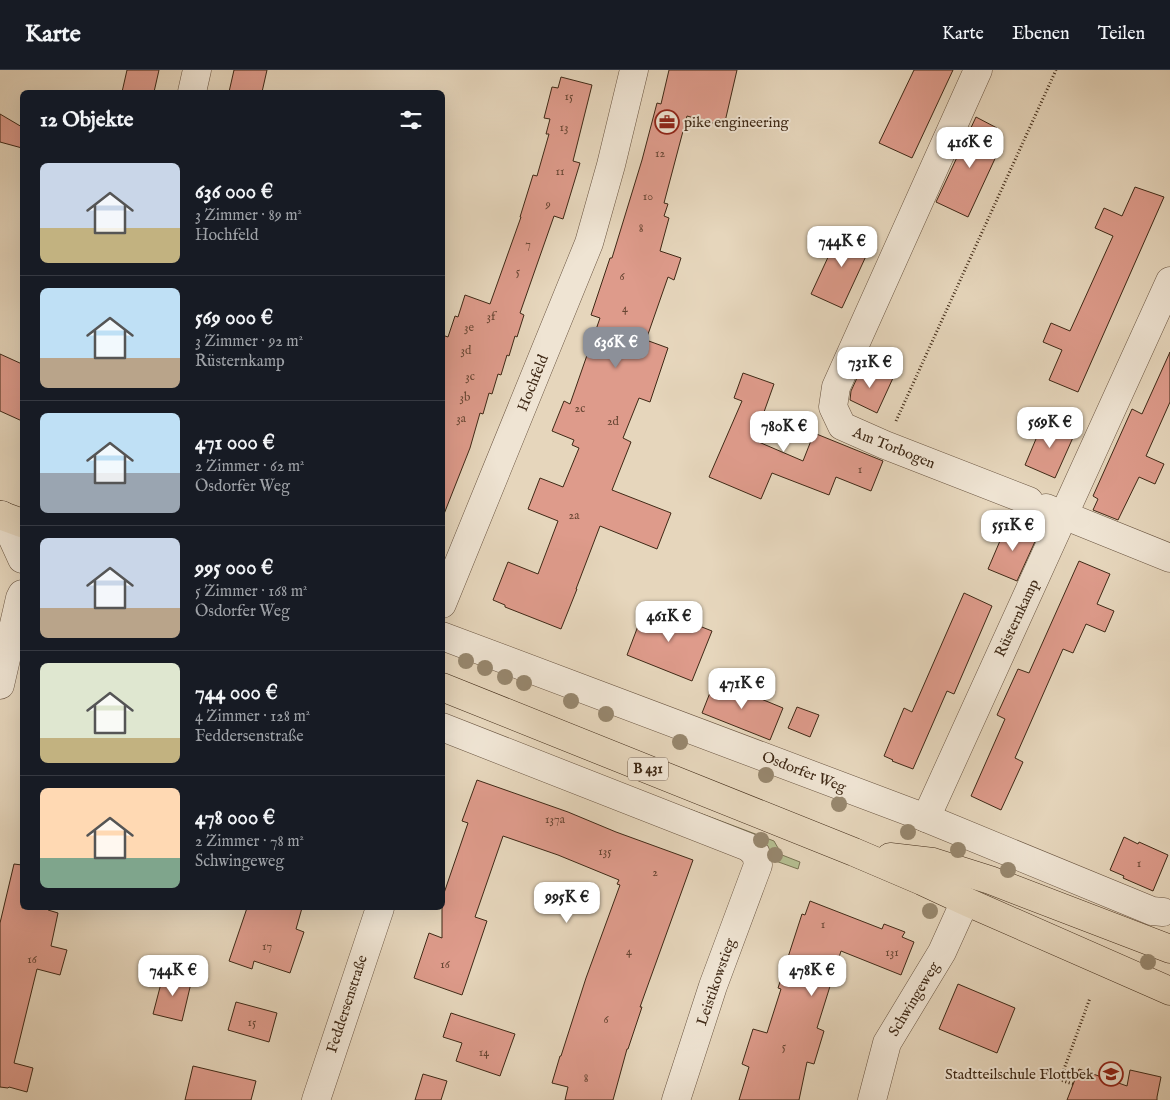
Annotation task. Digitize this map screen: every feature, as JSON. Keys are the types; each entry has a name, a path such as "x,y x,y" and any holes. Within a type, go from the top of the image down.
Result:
{"main road":[{"name":"B 431","path":"445,688 854,852 1170,992"},
{"name":"B 431","path":"854,852 933,862 990,880 1170,949"}],"street":[{"path":"192,90 197,70"},
{"name":"Hochfeld","path":"445,597 589,243 611,166 634,70"},
{"name":"Am Torbogen","path":"978,70 836,387 833,407 842,426 885,445 1170,558"},
{"name":"Rüsternkamp","path":"926,818 1044,507 1170,281"},
{"path":"8,518 20,553"},
{"path":"0,685 20,598"},
{"name":"Osdorfer Weg","path":"445,637 926,818 1152,911 1168,912"},
{"name":"Leistikowstieg","path":"445,729 748,847 756,854 758,865 713,986 676,1100"},
{"name":"Schwingeweg","path":"872,1100 887,1043 942,952 965,901"},
{"name":"Feddersenstraße","path":"316,1100 379,910"}],"path":[{"path":"885,445 1056,70"},
{"path":"1073,1084 1060,1080 1090,998"}],"green space":[{"path":"689,809 774,841 782,855 800,862 798,869 773,860 766,846 687,815"}],"building":[{"path":"127,70 159,70 154,90 122,90"},
{"path":"234,70 267,70 262,90 229,90"},
{"path":"669,70 737,70 724,126 687,116 664,203 668,204 664,216 669,218 660,251 681,258 674,280 668,277 646,340 668,348 650,402 639,398 623,438 631,442 612,490 671,513 657,549 600,526 561,629 505,607 505,605 493,600 508,562 538,574 558,521 528,509 540,478 563,487 579,448 572,445 574,440 552,431 564,401 570,404 600,318 591,315 610,258 612,258 657,103 661,104"},
{"path":"914,70 953,70 912,158 879,143"},
{"path":"561,77 592,85 573,161 580,163 563,219 554,216 520,313 524,315 517,337 515,336 501,375 498,374 492,394 489,393 483,414 480,413 470,448 445,511 445,336 448,337 455,316 458,317 465,295 490,304 521,217 533,175 537,176 549,134 546,134 550,119 544,118 552,87 558,88"},
{"path":"0,114 20,126 20,147 0,142"},
{"path":"976,117 997,128 989,145 999,150 968,217 936,202"},
{"path":"1135,187 1164,197 1078,392 1049,380 1062,350 1043,342 1051,323 1070,331 1113,236 1095,228 1104,208 1122,216"},
{"path":"842,227 873,241 842,308 811,294"},
{"path":"1170,352 1170,402 1146,456 1164,464 1155,484 1139,477 1118,520 1093,510 1098,499 1093,496 1132,409 1142,414"},
{"path":"0,354 20,363 20,420 0,411"},
{"path":"863,365 893,378 877,413 850,400 851,391"},
{"path":"743,373 774,384 754,440 803,461 814,433 883,461 871,491 836,477 829,495 772,473 761,499 709,477 742,401 734,398"},
{"path":"1044,420 1075,433 1055,478 1025,465"},
{"path":"1008,522 1016,528 1017,526 1038,535 1017,581 988,569"},
{"path":"1079,561 1110,574 1097,604 1114,611 1105,632 1086,624 1073,653 1063,649 1015,758 1023,762 1001,810 971,796 1005,719 997,715 1018,669 1029,673"},
{"path":"964,593 992,606 954,694 947,691 913,769 884,756 904,708 912,712"},
{"path":"646,605 712,631 692,681 627,655"},
{"path":"715,680 783,708 770,740 702,713"},
{"path":"797,707 819,715 810,737 788,728"},
{"path":"477,780 568,812 693,860 640,1007 642,1007 627,1049 613,1100 565,1100 568,1087 552,1083 586,978 620,885 617,884 619,880 558,855 503,836 475,917 487,921 462,995 414,978 429,933 442,938 442,910 445,910 445,890 468,823 462,821"},
{"path":"1124,837 1168,855 1153,891 1110,870"},
{"path":"14,864 20,865 20,910 48,910 58,913 51,946 67,950 60,975 37,969 14,1063 33,1068 27,1092 9,1087 0,1087 0,923"},
{"path":"810,901 882,929 884,924 905,932 902,937 914,942 901,975 841,951 817,1028 824,1031 814,1064 807,1062 799,1100 739,1100 749,1067 742,1064 753,1029 767,1033 781,989 778,988 802,914 805,915"},
{"path":"246,910 301,910 296,929 304,932 290,973 254,961 252,969 229,961"},
{"path":"164,972 192,979 182,1021 153,1014"},
{"path":"958,984 1015,1008 997,1053 939,1029"},
{"path":"236,1002 277,1013 269,1042 228,1030"},
{"path":"451,1013 515,1034 500,1076 456,1061 462,1043 443,1037"},
{"path":"193,1066 256,1081 251,1100 185,1100"},
{"path":"1079,1069 1127,1086 1130,1070 1161,1077 1157,1100 1067,1100"},
{"path":"423,1074 447,1081 441,1100 415,1100"}],"place":[{"name":"pike engineering","path":"667,122"},
{"name":"Stadtteilschule Flottbek","path":"1111,1074"}]}
